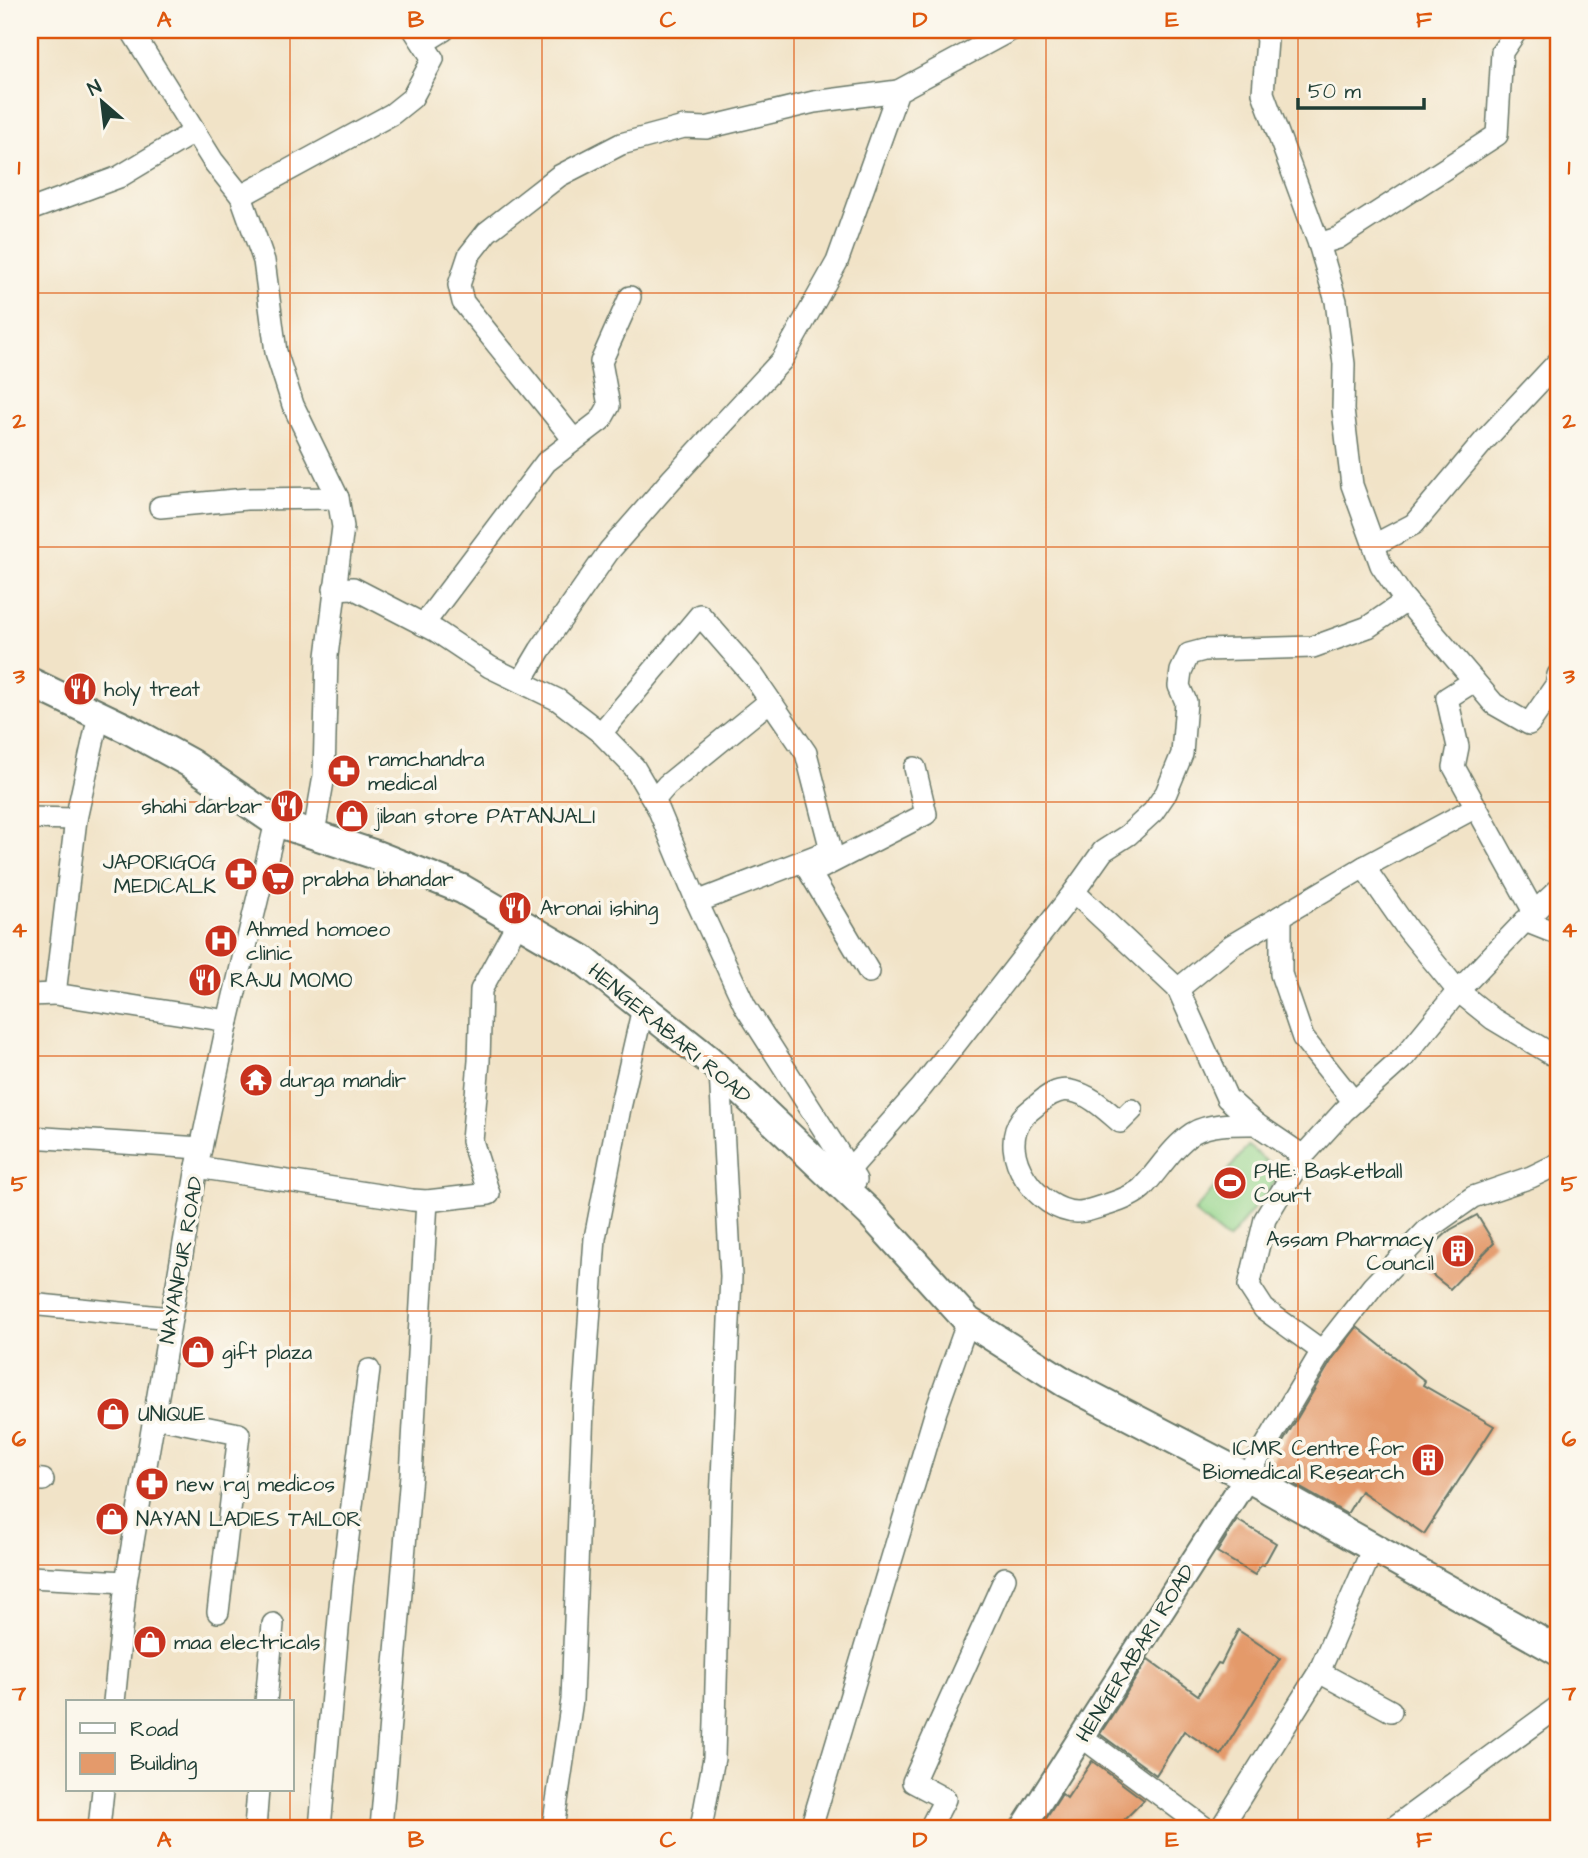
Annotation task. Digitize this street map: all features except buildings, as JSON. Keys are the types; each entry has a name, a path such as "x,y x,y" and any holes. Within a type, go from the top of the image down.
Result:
{"main road":[{"name":"HENGERABARI ROAD","path":"30,682 190,763 276,822 314,833 462,889 582,959 720,1071 871,1214 968,1321 1064,1382 1247,1477 1558,1651"}],"street":[{"path":"131,30 212,161 241,196 264,261 276,352 293,405 338,498 343,527 327,656 324,776 314,833"},
{"path":"241,196 392,114 412,98 433,59 419,36 444,30"},
{"path":"574,440 463,302 459,285 469,255 487,232 558,176 621,144 684,127 706,128 788,107 898,92 1011,30"},
{"path":"1264,30 1267,40 1263,93 1336,301 1344,364 1343,410 1352,485 1381,565 1406,601 1494,704 1529,724 1557,683"},
{"path":"1318,244 1338,238 1497,135 1502,52 1517,30"},
{"path":"521,682 609,551 782,360 837,262 898,92"},
{"path":"30,210 119,177 194,132"},
{"path":"423,625 546,462 601,420 609,406 601,362 630,297"},
{"path":"1374,545 1414,524 1484,441 1558,362"},
{"path":"160,507 246,499 338,498"},
{"path":"334,589 352,589 423,625 490,667 558,700 601,733 634,767 654,800 745,1006 849,1170 871,1214"},
{"path":"849,1170 922,1087 1103,851 1128,835 1153,812 1166,793 1182,754 1186,702 1179,686 1181,671 1189,654 1203,650 1313,647 1368,627 1406,601"},
{"path":"601,733 700,615 754,677 806,753 831,850 807,867"},
{"path":"1474,681 1447,698 1458,747 1454,768 1530,916 1558,934"},
{"path":"654,800 667,785 770,701"},
{"path":"55,994 76,819 99,715"},
{"path":"697,902 807,867 926,814 915,768"},
{"path":"1178,989 1232,945 1364,867 1476,807"},
{"path":"30,818 76,819"},
{"name":"NAYANPUR ROAD","path":"114,1700 127,1582 199,1157 228,1021 276,822"},
{"path":"807,867 869,972"},
{"path":"1364,867 1408,930 1458,992 1493,1019 1558,1058"},
{"path":"1322,1351 1264,1309 1249,1286 1265,1219 1303,1156 1354,1102 1404,1057 1458,992 1558,890"},
{"path":"1074,892 1178,989 1227,1098 1256,1124 1303,1156"},
{"path":"1280,916 1281,974 1303,1038 1354,1102"},
{"path":"30,1137 199,1157 427,1201 489,1194 472,1142 479,1061 481,990 518,922"},
{"path":"30,995 55,994 228,1021"},
{"path":"554,1828 572,1700 583,1408 595,1238 643,1008"},
{"path":"701,1828 715,1758 721,1501 731,1276 720,1071"},
{"path":"1132,1110 1120,1122 1091,1099 1070,1090 1049,1094 1021,1119 1014,1141 1020,1168 1028,1183 1042,1199 1076,1212 1088,1211 1126,1197 1141,1188 1166,1157 1194,1133 1225,1125 1256,1124"},
{"path":"1247,1477 1322,1351 1374,1286 1429,1228 1473,1197 1531,1177 1558,1164"},
{"path":"381,1828 411,1475 427,1201"},
{"path":"30,1304 171,1318"},
{"path":"811,1828 936,1411 968,1321"},
{"path":"320,1828 342,1585 369,1370"},
{"path":"154,1417 239,1434 218,1612"},
{"name":"HENGERABARI ROAD","path":"1023,1828 1247,1477"},
{"path":"1221,1828 1319,1672 1373,1548"},
{"path":"30,1577 127,1582"},
{"path":"930,1828 945,1799 913,1782 1005,1578"},
{"path":"266,1700 273,1624"},
{"path":"1319,1672 1391,1711"},
{"path":"1393,1828 1558,1707"},
{"path":"1082,1737 1205,1828"},
{"path":"99,1828 103,1792"},
{"path":"255,1828 258,1792"}],"green space":[{"path":"1248,1146 1282,1174 1228,1240 1194,1212"}],"place":[{"name":"holy treat","path":"80,689"},
{"name":"ramchandra medical","path":"344,771"},
{"name":"shahi darbar","path":"287,806"},
{"name":"jiban store PATANJALI","path":"352,816"},
{"name":"JAPORIGOG MEDICALK","path":"241,874"},
{"name":"prabha bhandar","path":"278,879"},
{"name":"Aronai ishing","path":"515,908"},
{"name":"Ahmed homoeo clinic","path":"221,941"},
{"name":"RAJU MOMO","path":"205,980"},
{"name":"durga mandir","path":"256,1080"},
{"name":"PHE: Basketball Court","path":"1230,1183"},
{"name":"Assam Pharmacy Council","path":"1458,1251"},
{"name":"gift plaza","path":"198,1352"},
{"name":"UNIQUE","path":"113,1414"},
{"name":"ICMR Centre for Biomedical Research","path":"1428,1460"},
{"name":"new raj medicos","path":"152,1484"},
{"name":"NAYAN LADIES TAILOR","path":"112,1519"},
{"name":"maa electricals","path":"150,1642"}]}
